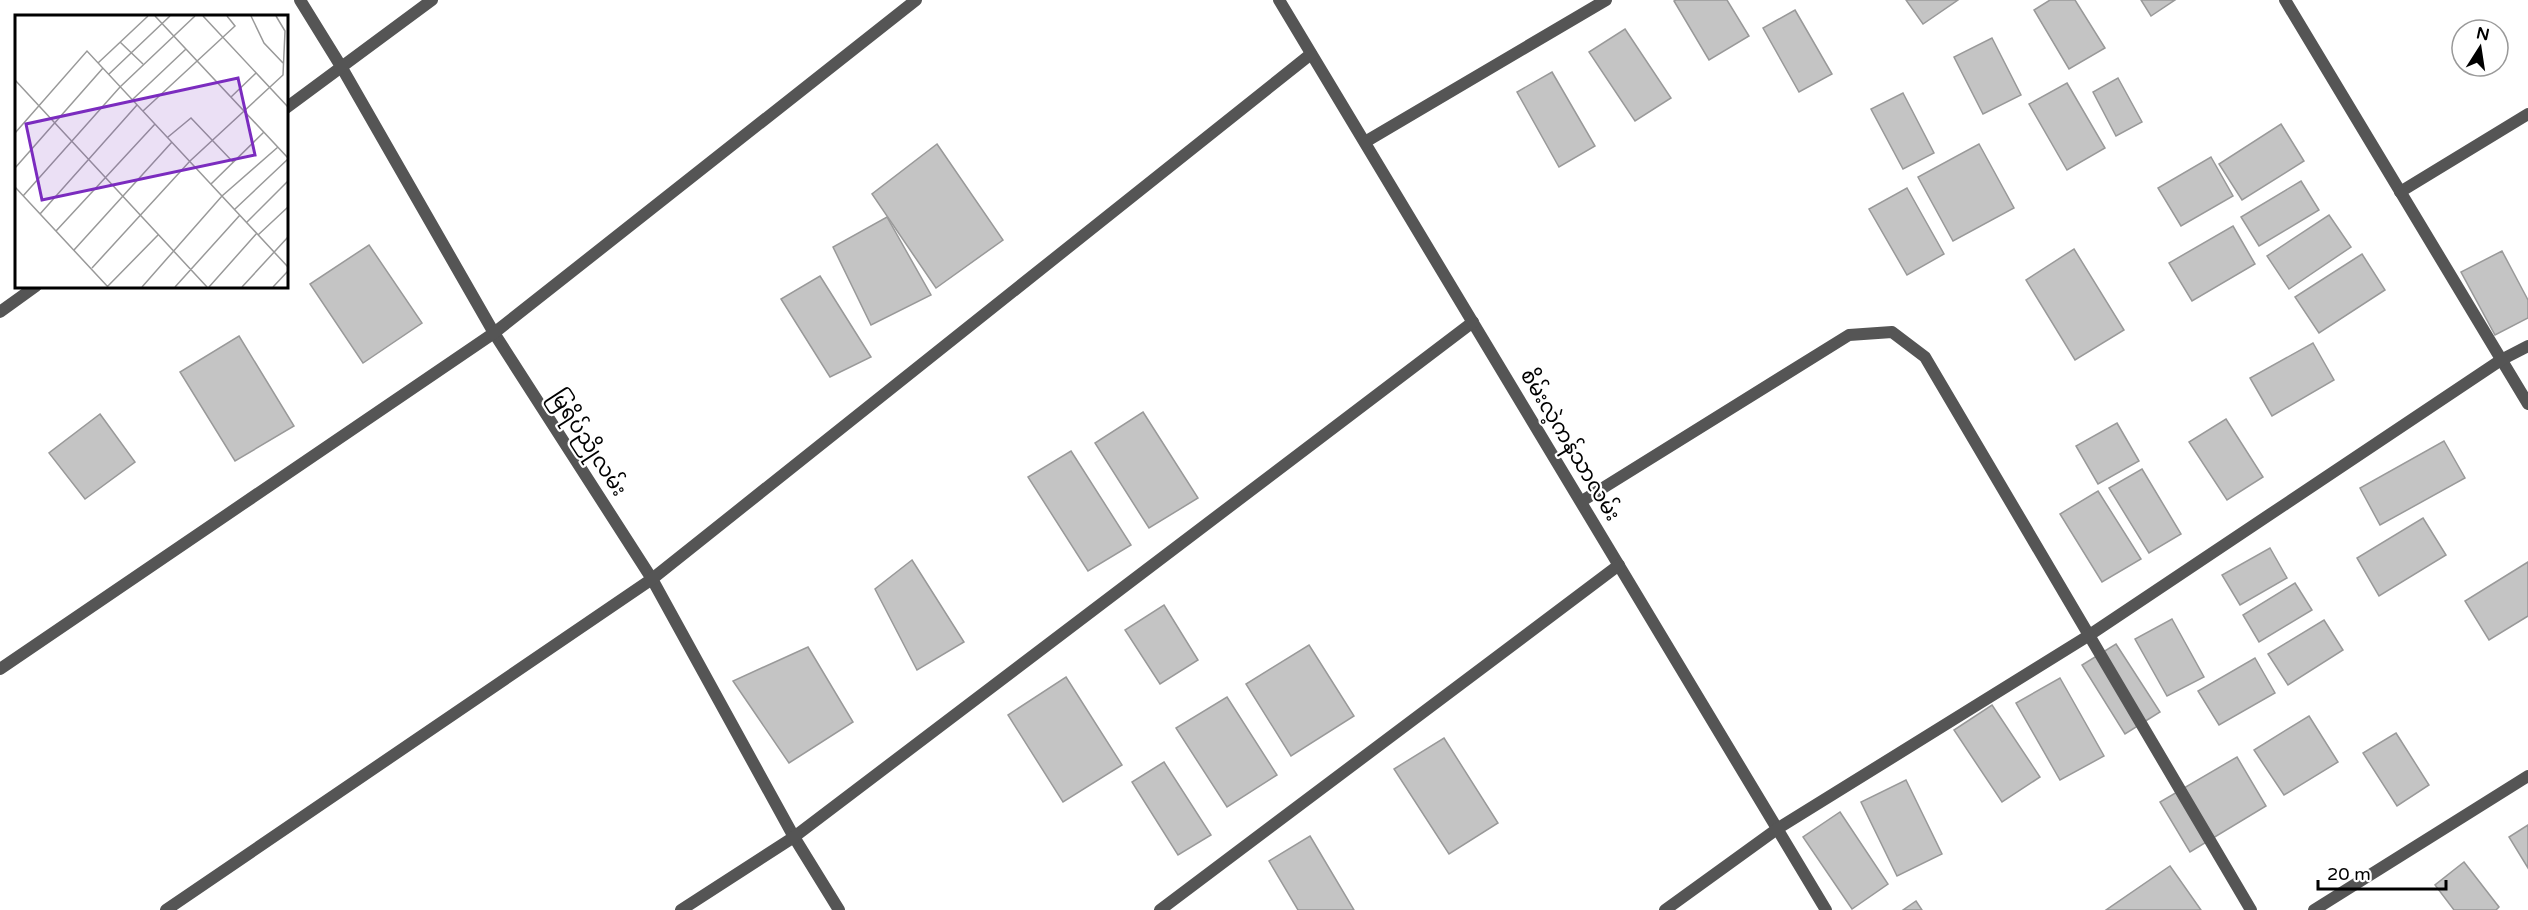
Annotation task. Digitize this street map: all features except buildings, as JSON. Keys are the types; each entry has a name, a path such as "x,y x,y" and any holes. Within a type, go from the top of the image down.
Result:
{"street":[{"name":"မြရိပ်ညိုလမ်း","path":"300,0 342,68 494,333 652,579 794,837 839,910"},
{"path":"288,107 432,0"},
{"path":"0,669 494,333 916,0"},
{"name":"စိမ်းလဲ့ကန်သာလမ်း","path":"1279,0 1826,910"},
{"path":"1365,142 1606,0"},
{"path":"2284,0 2528,404"},
{"path":"166,910 652,579 1311,54"},
{"path":"2400,192 2528,114"},
{"path":"0,312 33,288"},
{"path":"681,910 794,837 1473,322"},
{"path":"1582,501 1849,336 1892,332 1925,357 2251,910"},
{"path":"1665,910 1777,828 2088,636 2501,360 2528,346"},
{"path":"1160,910 1619,566"},
{"path":"2314,910 2528,776"}]}
